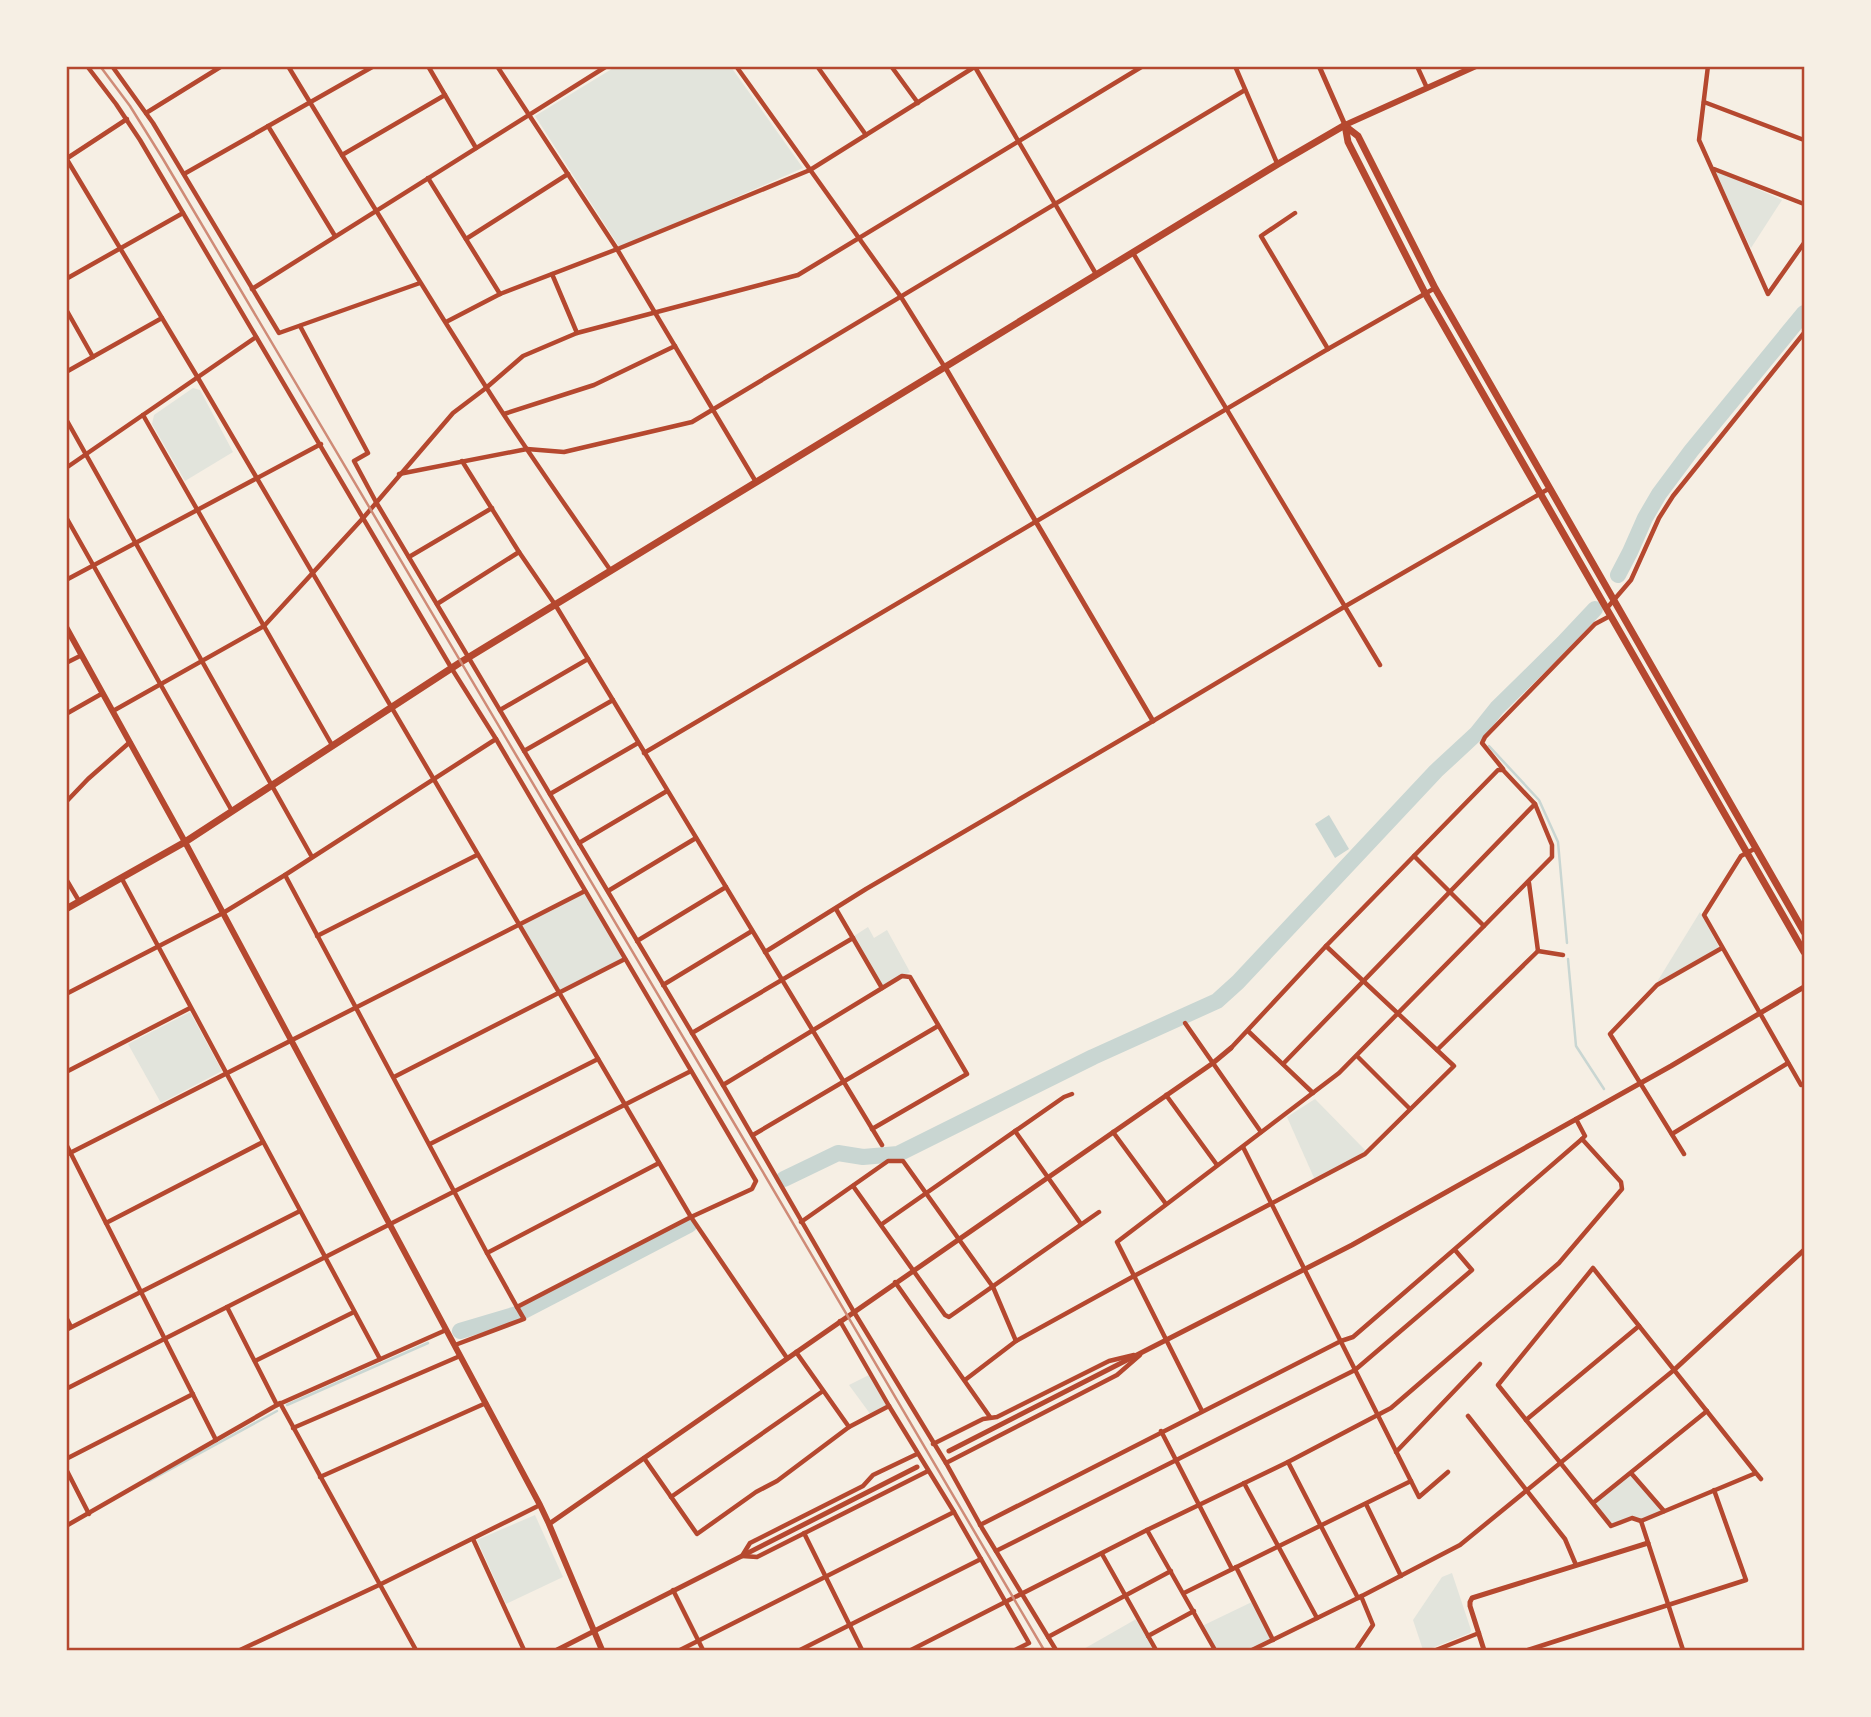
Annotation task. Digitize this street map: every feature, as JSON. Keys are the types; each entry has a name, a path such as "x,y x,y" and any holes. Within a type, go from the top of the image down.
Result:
{"highway":[{"path":"66,909 185,842 469,658 1345,125"},
{"path":"1345,125 1358,136 1435,288 1804,932"},
{"path":"1345,125 1348,142 1425,293 1804,952"}],"main road":[{"path":"1345,125 1476,66"},
{"path":"66,628 185,842 540,1505 602,1650"}],"street":[{"path":"87,66 127,119 756,1181 752,1189 691,1217 517,1307"},
{"path":"112,66 146,113 279,333 420,283"},
{"path":"146,113 222,66"},
{"path":"288,66 486,388 611,571"},
{"path":"184,174 374,66"},
{"path":"428,66 476,148"},
{"path":"497,66 617,249 755,482"},
{"path":"252,289 607,66"},
{"path":"736,66 901,297 1153,721"},
{"path":"817,66 866,135"},
{"path":"891,66 918,103"},
{"path":"113,710 264,626 453,413 523,356 577,333 798,275 1143,66"},
{"path":"1235,66 1278,164"},
{"path":"1319,66 1345,125"},
{"path":"1417,66 1427,89"},
{"path":"1708,66 1699,140 1768,294 1804,243"},
{"path":"446,322 500,293 617,249 810,170 975,67 1096,275"},
{"path":"399,474 527,449 564,452 692,422 1245,90"},
{"path":"342,155 444,94"},
{"path":"1704,102 1804,140"},
{"path":"127,119 67,158 691,1217 788,1358"},
{"path":"268,126 335,236"},
{"path":"1712,169 1804,204"},
{"path":"466,239 568,174"},
{"path":"428,178 500,293"},
{"path":"66,279 183,213"},
{"path":"1295,213 1261,236 1328,349"},
{"path":"1133,253 1380,665"},
{"path":"552,274 577,333"},
{"path":"644,753 1435,288"},
{"path":"67,311 93,357"},
{"path":"66,372 162,317"},
{"path":"300,326 368,453 354,461 376,502 1056,1650"},
{"path":"1202,1410 1117,1242 1339,1073 1552,858 1552,845 1535,804 1482,743 1608,612 1631,580 1665,507 1804,332"},
{"path":"66,468 256,338"},
{"path":"504,414 594,385 674,346"},
{"path":"143,415 332,746"},
{"path":"66,419 312,857"},
{"path":"66,580 321,444"},
{"path":"462,461 556,606 882,1145"},
{"path":"765,952 878,882 1550,488"},
{"path":"409,557 492,508"},
{"path":"66,517 232,811"},
{"path":"437,604 519,552"},
{"path":"66,663 82,654"},
{"path":"500,710 588,659"},
{"path":"66,714 103,693"},
{"path":"524,751 613,700"},
{"path":"66,994 223,913 496,739"},
{"path":"66,802 130,742"},
{"path":"550,794 638,743"},
{"path":"1696,764 1703,753"},
{"path":"549,1524 1213,1063 1248,1031 1326,946 1498,770 1503,770"},
{"path":"579,843 667,791"},
{"path":"1283,1064 1535,804"},
{"path":"608,891 696,838"},
{"path":"1757,848 1741,856 1704,915 1801,1085"},
{"path":"317,936 477,855"},
{"path":"1414,856 1484,926"},
{"path":"285,875 524,1319 455,1345"},
{"path":"66,879 79,902"},
{"path":"122,879 380,1359"},
{"path":"1528,882 1538,951"},
{"path":"637,941 726,887"},
{"path":"68,1154 585,891"},
{"path":"836,909 882,988"},
{"path":"663,985 752,931"},
{"path":"692,1033 853,939"},
{"path":"965,1380 1016,1341 1366,1154 1454,1066 1326,946"},
{"path":"1684,1154 1610,1034 1657,985 1722,948"},
{"path":"1538,951 1563,955"},
{"path":"1437,1050 1538,951"},
{"path":"394,1077 625,959"},
{"path":"723,1085 902,976 910,978 967,1074 872,1129"},
{"path":"949,1451 1352,1245 1640,1083 1804,986"},
{"path":"66,1072 190,1008"},
{"path":"1185,1023 1261,1132"},
{"path":"752,1135 938,1026"},
{"path":"1248,1031 1313,1093"},
{"path":"1357,1056 1410,1109"},
{"path":"430,1144 598,1059"},
{"path":"1672,1134 1788,1063"},
{"path":"66,1389 691,1071"},
{"path":"882,1224 1072,1094"},
{"path":"1165,1094 1217,1165"},
{"path":"980,1525 1202,1410 1353,1337 1582,1139 1585,1136 1576,1119"},
{"path":"1015,1131 1081,1224"},
{"path":"1113,1132 1166,1204"},
{"path":"915,1650 1391,1408 1559,1263 1622,1189 1621,1182 1582,1139"},
{"path":"106,1223 263,1142"},
{"path":"66,1144 68,1154 216,1440"},
{"path":"1243,1147 1419,1497 1448,1472"},
{"path":"802,1222 888,1161 903,1161 993,1287 1016,1341"},
{"path":"487,1253 659,1163"},
{"path":"853,1186 945,1315 950,1317 1099,1212"},
{"path":"66,1317 69,1329 300,1211"},
{"path":"996,1551 1355,1370 1472,1270 1455,1250"},
{"path":"1252,1650 1460,1545 1674,1370 1804,1250"},
{"path":"1756,1473 1641,1521 1632,1518 1611,1526 1497,1385 1593,1268 1761,1479"},
{"path":"895,1282 990,1417"},
{"path":"227,1307 416,1650"},
{"path":"255,1362 354,1312"},
{"path":"840,1321 1029,1643 1015,1650"},
{"path":"1526,1420 1639,1326"},
{"path":"66,1526 279,1404 447,1330"},
{"path":"796,1352 849,1427"},
{"path":"933,1444 983,1419 997,1417 1109,1361 1142,1353"},
{"path":"946,1463 1117,1375 1142,1353"},
{"path":"293,1428 460,1356"},
{"path":"1396,1452 1480,1364"},
{"path":"671,1497 823,1391"},
{"path":"66,1459 193,1394"},
{"path":"320,1477 486,1403"},
{"path":"644,1458 697,1534 756,1492 777,1481 849,1427 889,1406"},
{"path":"1593,1503 1707,1411"},
{"path":"1468,1416 1565,1539 1576,1565"},
{"path":"1161,1432 1273,1640"},
{"path":"742,1556 750,1543 863,1486 873,1475 917,1454"},
{"path":"1288,1461 1373,1625 1356,1650"},
{"path":"557,1650 917,1467"},
{"path":"66,1469 89,1514"},
{"path":"742,1556 757,1557 928,1471"},
{"path":"1631,1473 1664,1511"},
{"path":"1184,1592 1411,1482"},
{"path":"1244,1483 1317,1618"},
{"path":"1528,1650 1746,1580 1714,1490"},
{"path":"1366,1504 1401,1576"},
{"path":"240,1650 540,1505"},
{"path":"680,1650 954,1512"},
{"path":"1641,1521 1683,1650"},
{"path":"1147,1530 1215,1650"},
{"path":"803,1533 862,1650"},
{"path":"473,1539 524,1650"},
{"path":"1484,1650 1470,1606 1472,1598 1648,1543"},
{"path":"1102,1554 1156,1650"},
{"path":"800,1650 981,1559"},
{"path":"1048,1637 1171,1571"},
{"path":"673,1590 703,1650"},
{"path":"1148,1636 1194,1611"},
{"path":"1436,1650 1479,1633"}],"shaded area":[{"path":"615,67 731,67 803,168 620,248 535,116"},
{"path":"1712,169 1782,200 1751,248"},
{"path":"193,388 200,390 233,452 185,481 152,424 154,415"},
{"path":"1329,815 1349,849 1335,858 1315,824"},
{"path":"585,891 625,959 559,993 519,925"},
{"path":"1700,912 1720,949 1657,982"},
{"path":"868,927 874,938 887,930 910,972 882,988 854,936"},
{"path":"190,1012 222,1071 161,1103 128,1044"},
{"path":"1315,1099 1366,1151 1315,1180 1287,1117"},
{"path":"871,1374 889,1406 871,1415 849,1385"},
{"path":"1631,1473 1664,1511 1641,1521 1631,1516 1611,1526 1593,1503"},
{"path":"535,1515 563,1577 506,1604 477,1540"},
{"path":"1452,1573 1470,1633 1423,1650 1413,1620 1442,1577"},
{"path":"1254,1601 1273,1640 1250,1650 1215,1650 1202,1626"},
{"path":"1138,1618 1156,1650 1082,1650"}],"waterway":[{"path":"1618,575 1659,494 1804,313"},
{"path":"784,1179 838,1153 863,1157 898,1154 1093,1057 1217,1001 1595,609"},
{"path":"1489,746 1539,800 1558,842 1567,943"},
{"path":"1568,959 1576,1046 1604,1089"},
{"path":"460,1331 520,1313 689,1225"},
{"path":"287,1405 428,1343"},
{"path":"149,1481 277,1411"}],"railway":[{"path":"100,66 130,106 163,159 1044,1650"}]}
